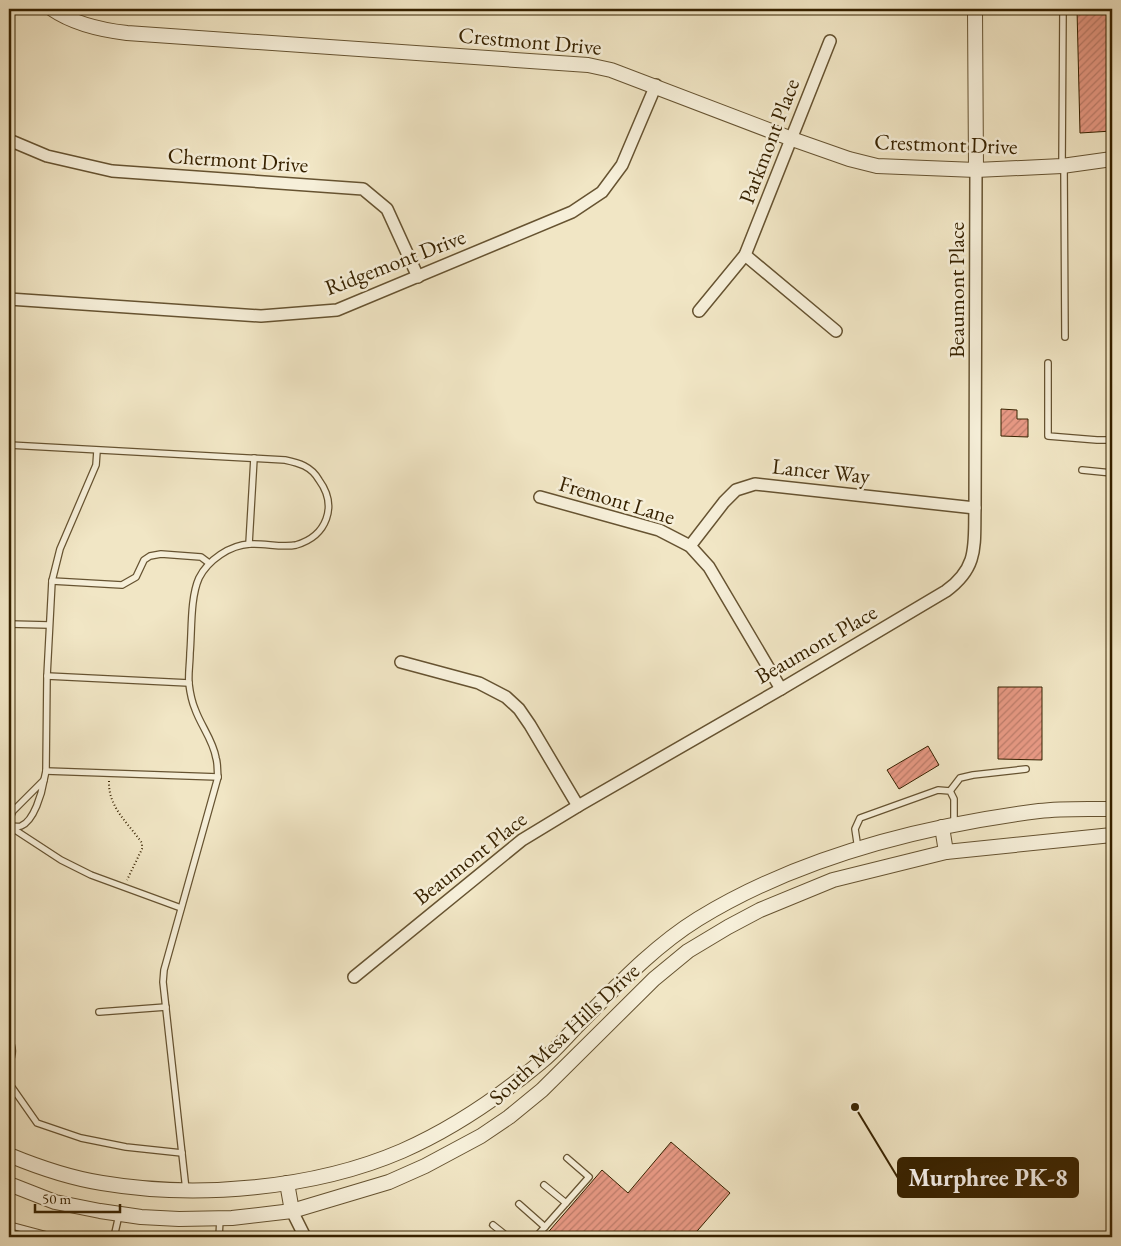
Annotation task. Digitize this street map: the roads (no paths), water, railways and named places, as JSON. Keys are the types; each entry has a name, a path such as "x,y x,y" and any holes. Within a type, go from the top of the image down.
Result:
{"street":[{"name":"Crestmont Drive","path":"52,9 83,25 105,31 588,65 611,70 656,85 792,139 849,159 878,166 976,170 1063,166 1112,159"},
{"path":"975,9 976,170"},
{"name":"Parkmont Place","path":"699,311 745,255 830,40"},
{"name":"Ridgemont Drive","path":"9,299 262,316 336,310 572,212 602,192 622,166 656,85"},
{"name":"Chermont Drive","path":"9,140 47,156 112,171 363,189 388,209 418,277"},
{"name":"Beaumont Place","path":"354,977 522,840 946,591 966,573 974,549 976,170"},
{"path":"745,255 836,332"},
{"name":"Lancer Way","path":"690,546 724,502 736,490 755,484 975,508"},
{"name":"Fremont Lane","path":"540,497 659,530 690,546 709,566 781,689"},
{"path":"401,662 479,683 506,697 530,725 578,806"},
{"name":"South Mesa Hills Drive","path":"9,1155 65,1174 101,1183 186,1190 286,1183 360,1166 403,1150 481,1107 543,1061 634,968 695,921 755,888 838,855 948,826 1042,810 1112,809"},
{"path":"946,852 948,826"},
{"name":"South Mesa Hills Drive","path":"9,1184 55,1202 119,1214 179,1219 220,1218 292,1211 389,1182 425,1166 481,1136 509,1117 542,1090 654,979 688,951 760,910 834,880 946,852 1112,835"},
{"path":"286,1183 292,1211 305,1237"}],"lane":[{"path":"1063,9 1065,337"},
{"path":"1048,363 1048,436 1112,440"},
{"path":"9,446 284,460 299,463 310,468 327,494 328,516 324,525 310,540 293,546 249,544 237,546 210,563 199,578 194,593 188,683 195,709 216,757 218,777 164,970 166,1007 186,1190"},
{"path":"9,826 20,826 28,820 42,793 46,772 47,676 52,581 60,549 96,465 97,451"},
{"path":"249,544 254,458"},
{"path":"1082,470 1112,473"},
{"path":"52,581 122,585 136,577 144,560 150,556 161,554 201,557 210,563"},
{"path":"9,624 50,625"},
{"path":"47,676 188,683"},
{"path":"950,791 960,778 1026,769"},
{"path":"46,772 218,777"},
{"path":"9,820 13,811 44,780"},
{"path":"858,849 855,829 860,818 938,790 950,791"},
{"path":"948,826 954,799 950,791"},
{"path":"9,826 61,860 91,875 181,908"},
{"path":"99,1012 166,1007"},
{"path":"9,1040 12,1055 9,1063"},
{"path":"9,1083 37,1123 81,1138 126,1147 182,1153"},
{"path":"536,1237 589,1177 566,1158"},
{"path":"544,1185 566,1203"},
{"path":"519,1204 545,1226"},
{"path":"114,1237 119,1214"},
{"path":"219,1237 220,1218"},
{"path":"493,1224 508,1237"},
{"path":"9,1225 54,1237"}],"place":[{"name":"Murphree PK-8","path":"855,1107"}]}
